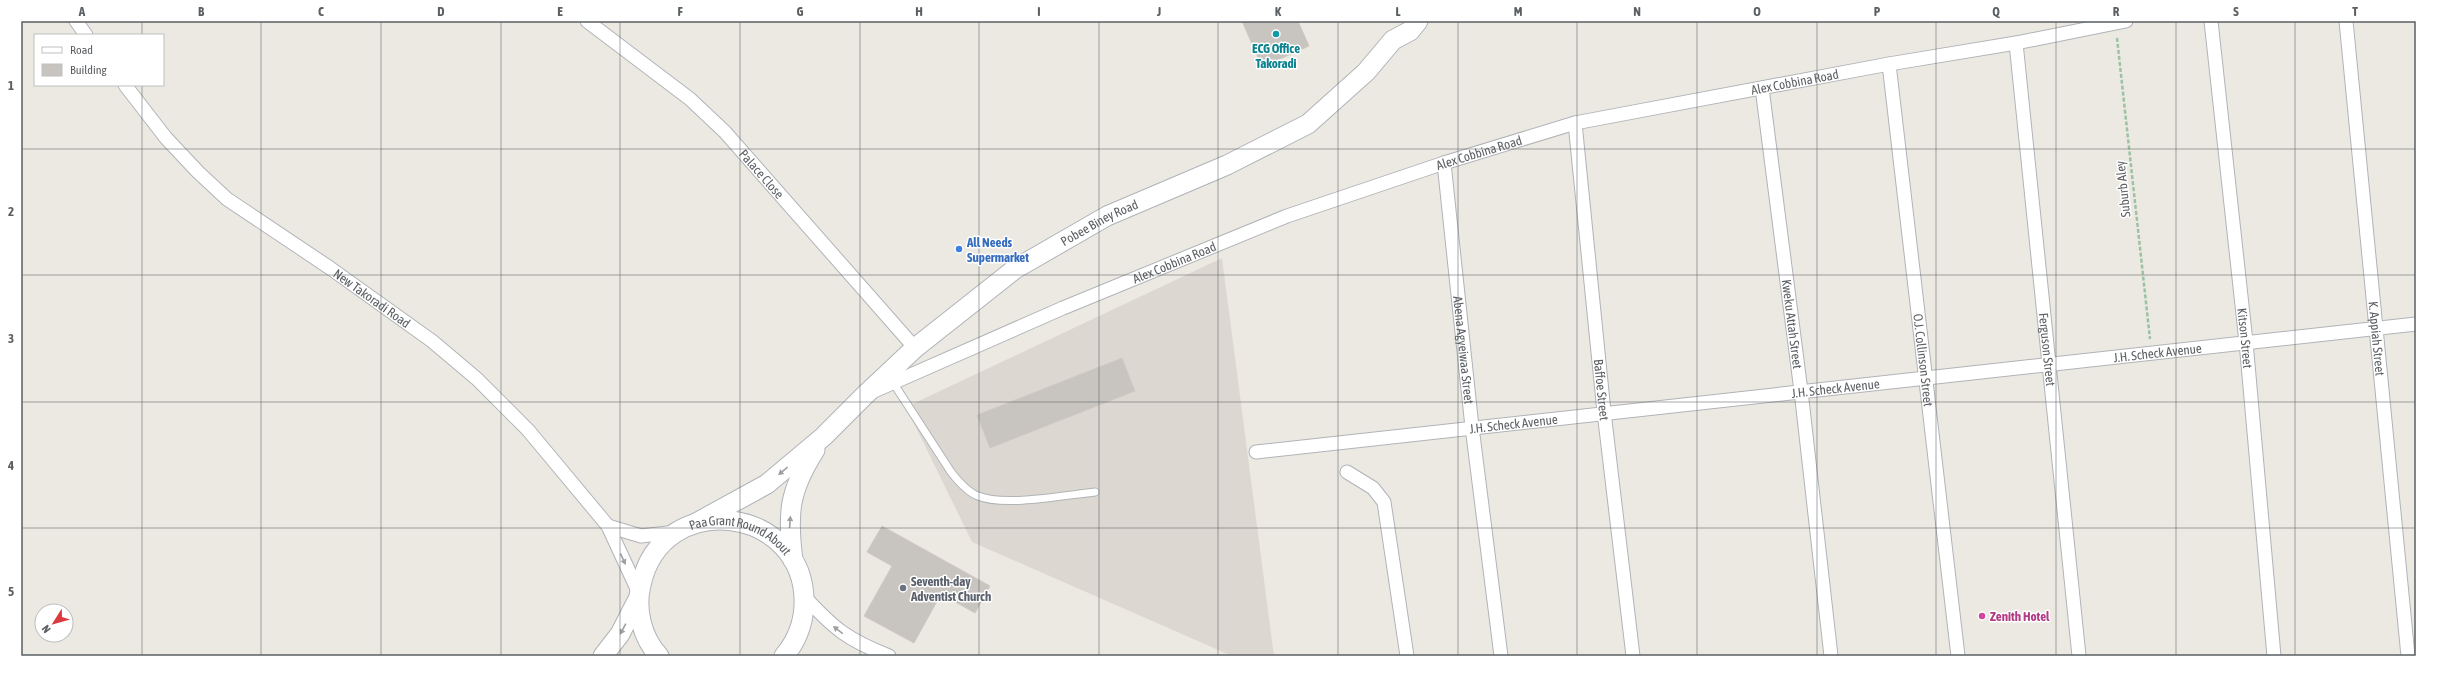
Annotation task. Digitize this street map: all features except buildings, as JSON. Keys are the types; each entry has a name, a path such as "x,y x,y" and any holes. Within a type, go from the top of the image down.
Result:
{"street":[{"path":"76,21 85,34"},
{"name":"Palace Close","path":"587,21 690,99 725,132 915,348"},
{"name":"Pobee Biney Road","path":"1393,40 1398,21"},
{"name":"Pobee Biney Road","path":"823,437 915,348 1015,269 1107,216 1226,165 1308,124 1366,72 1393,40 1410,31 1418,21"},
{"name":"Kitson Street","path":"2211,21 2246,342 2274,656"},
{"name":"K. Appiah Street","path":"2346,21 2408,655"},
{"name":"Alex Cobbina Road","path":"865,395 894,384 1063,308 1190,255 1240,237 1287,216 1444,163 1575,123 1889,64 2016,44 2121,22"},
{"name":"Ferguson Street","path":"2016,44 2079,656"},
{"name":"O.J. Collinson Street","path":"1889,64 1927,377 1958,656"},
{"name":"New Takoradi Road","path":"126,86 166,138 198,172 227,199 330,268 432,341 477,379 528,430 608,526 639,596"},
{"name":"Kweku Attah Street","path":"1762,88 1801,391 1831,656"},
{"name":"Baffoe Street","path":"1575,123 1604,412 1634,656"},
{"name":"Abena Agyeiwaa Street","path":"1444,163 1472,427 1501,656"},
{"name":"J.H. Scheck Avenue","path":"1256,452 1604,412 2416,324"},
{"path":"696,523 766,484 823,437"},
{"path":"793,560 789,530 794,487 823,437"},
{"path":"1347,472 1373,488 1384,502 1408,656"},
{"name":"Paa Grant Round About","path":"659,656 647,638 640,619 639,596 643,575 651,558 662,544 676,532 696,523 715,519 733,520 751,525 768,533 782,546 793,560 800,578 804,596 803,616 798,635 787,655"},
{"path":"608,526 641,536 676,532"},
{"path":"603,656 620,634 639,596"},
{"path":"804,596 829,624 846,636 889,656"}],"lane":[{"path":"894,384 950,472 960,483 978,496 998,501 1095,492"}],"path":[{"name":"Suburb Aley","path":"2121,22 2151,353"}],"shaded area":[{"path":"1222,258 1274,656 1232,656 972,542 906,407"}],"place":[{"name":"ECG Office Takoradi","path":"1276,34"},
{"name":"All Needs Supermarket","path":"959,249"},
{"name":"Seventh-day Adventist Church","path":"903,588"},
{"name":"Zenith Hotel","path":"1982,616"}]}
